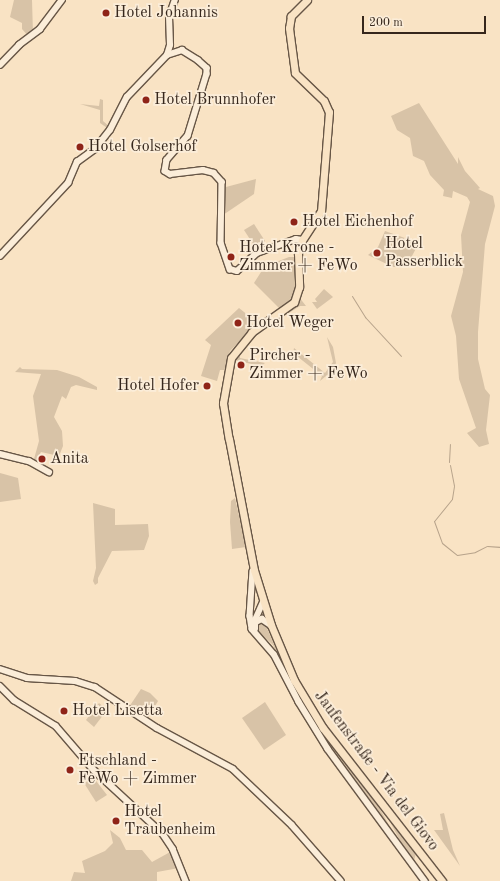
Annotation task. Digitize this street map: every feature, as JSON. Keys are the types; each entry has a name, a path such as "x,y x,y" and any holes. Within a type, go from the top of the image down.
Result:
{"main road":[{"name":"Jaufenstraße - Via del Giovo","path":"307,0 291,16 289,22 294,69 300,80 324,101 329,112 321,211 302,240 297,258 297,296 288,309 259,326 241,343 231,358 224,389 223,403 237,490 264,607 294,680 323,728 442,881"}],"street":[{"path":"0,65 19,45 40,29 62,0"},
{"path":"167,55 170,45 169,17 175,0"},
{"path":"0,256 68,183 77,162 95,149 106,135 127,96 167,55 179,50 191,55 206,68 207,74 188,136 167,160 165,171 170,174 203,170 213,173 222,182 221,243 230,270 237,271 253,256 261,252 296,239 302,240"},
{"path":"0,454 31,462 49,472"},
{"path":"250,549 253,585 250,616 251,626 274,654 299,702 328,749 425,881"},
{"path":"250,616 255,608 264,607"},
{"path":"256,633 254,623 264,607"},
{"path":"254,623 262,619 271,626"},
{"path":"0,668 27,678 74,680 95,687 157,728 233,769 292,825 341,881"},
{"path":"0,686 14,700 56,726 94,770 163,834 173,849 186,881"}],"shaded area":[{"path":"14,0 32,0 33,34 29,37 22,29 22,23 10,17"},
{"path":"100,99 103,100 103,121 111,128 110,130 100,123 100,110 80,104 99,106"},
{"path":"419,103 458,164 458,157 465,171 480,188 478,189 493,196 495,206 485,244 478,332 478,359 485,389 490,395 486,430 489,444 479,447 467,433 476,428 459,379 456,336 451,316 463,272 461,235 470,202 467,197 453,191 452,198 443,196 444,190 430,175 424,161 413,156 410,138 397,130 391,116"},
{"path":"256,179 254,194 223,215 226,187"},
{"path":"254,224 265,241 255,247 244,230"},
{"path":"385,231 419,243 406,267 393,267 368,255 378,247"},
{"path":"289,257 295,257 297,284 292,299 281,310 254,283 268,261 271,264"},
{"path":"324,289 333,297 317,309 312,302 317,302 315,299"},
{"path":"299,297 306,306 300,306 254,335 241,350 256,332 293,308"},
{"path":"239,308 249,316 250,322 254,326 230,351 225,370 220,370 217,381 201,376 211,345 205,340"},
{"path":"327,337 333,347 336,363 332,371 320,381 322,376 293,353 294,348 325,373 333,362"},
{"path":"240,351 240,358 265,363 261,366 234,360"},
{"path":"20,367 22,369 57,370 79,377 97,387 97,390 76,385 71,387 66,399 62,396 54,417 62,431 63,446 59,456 41,452 36,461 34,459 39,441 33,396 41,374 15,372"},
{"path":"0,473 18,478 21,499 0,502"},
{"path":"235,498 246,547 232,549 230,522 231,501"},
{"path":"93,503 115,509 115,525 148,524 149,536 144,550 112,551 98,578 98,583 95,585 93,581 96,568"},
{"path":"258,621 266,626 276,652 273,645 256,629"},
{"path":"141,689 150,693 158,701 147,720 129,707"},
{"path":"265,702 286,735 264,750 242,718"},
{"path":"99,703 107,710 94,727 86,720"},
{"path":"317,726 373,797 401,846 326,742"},
{"path":"93,777 107,795 96,802 84,783"},
{"path":"444,813 453,850 460,866 434,830 443,830 440,814"},
{"path":"387,816 416,853 414,861 406,852"},
{"path":"110,830 120,838 126,850 142,850 152,862 172,851 179,868 157,872 157,881 71,881 74,872 85,873 82,861 105,851 113,843"}],"waterway":[{"path":"352,296 365,317 401,356"},
{"path":"449,462 450,444"},
{"path":"450,465 454,486 452,499 434,521 442,543 457,555 475,552 487,546 500,547"}],"place":[{"name":"Hotel Johannis","path":"106,13"},
{"name":"Hotel Brunnhofer","path":"146,100"},
{"name":"Hotel Golserhof","path":"80,147"},
{"name":"Hotel Eichenhof","path":"294,222"},
{"name":"Hotel Passerblick","path":"377,253"},
{"name":"Hotel Krone - Zimmer + FeWo","path":"231,257"},
{"name":"Hotel Weger","path":"238,323"},
{"name":"Pircher - Zimmer + FeWo","path":"241,365"},
{"name":"Hotel Hofer","path":"207,386"},
{"name":"Anita","path":"42,459"},
{"name":"Hotel Lisetta","path":"64,711"},
{"name":"Etschland - FeWo + Zimmer","path":"70,770"},
{"name":"Hotel Traubenheim","path":"116,821"}]}
